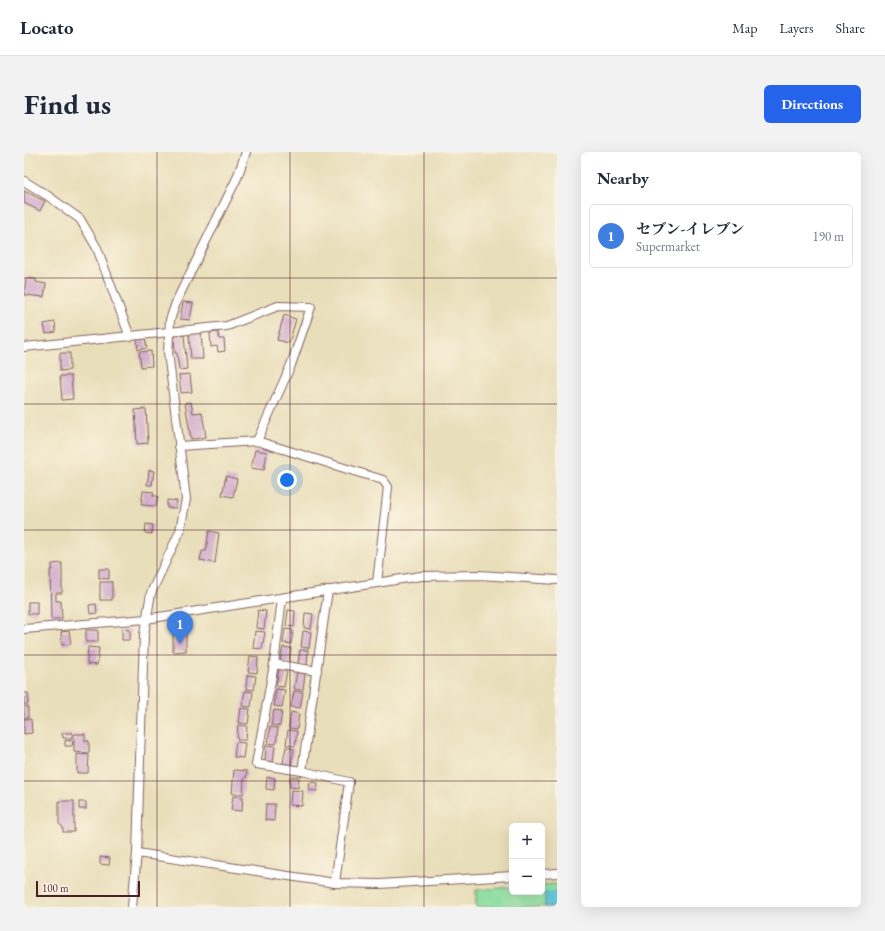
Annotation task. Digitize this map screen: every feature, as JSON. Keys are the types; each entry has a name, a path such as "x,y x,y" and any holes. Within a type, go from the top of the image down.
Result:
{"street":[{"path":"132,907 137,853 144,634 154,584 175,542 183,521 185,486 168,352 168,333 170,320 177,300 237,178 246,152"},
{"path":"24,181 80,219 97,248 130,336"},
{"path":"24,347 227,326 278,306 311,307 291,365 257,441"},
{"path":"180,446 257,441 384,480 387,483 377,584"},
{"path":"24,629 146,619 421,576 450,575 557,580"},
{"path":"302,771 328,590"},
{"path":"282,598 274,664 256,764 302,771 349,782 335,883"},
{"path":"274,664 317,671"},
{"path":"137,853 335,883 380,884 509,876"},
{"path":"545,874 557,873"}],"green space":[{"path":"557,884 557,907 476,907 476,890 509,887 509,895 545,895 545,885"}],"water":[{"path":"557,891 557,907 545,907 545,892"}],"building":[{"path":"24,191 45,201 40,211 24,203"},
{"path":"26,278 36,279 36,282 46,284 44,297 24,295"},
{"path":"183,302 193,303 190,320 180,319"},
{"path":"284,315 296,319 289,343 277,340"},
{"path":"55,322 56,332 46,334 44,324"},
{"path":"201,332 203,359 191,359 189,333"},
{"path":"218,332 219,339 224,339 225,351 218,352 217,346 211,347 210,333"},
{"path":"184,335 187,369 179,370 177,353 175,353 174,336"},
{"path":"145,338 147,348 138,350 137,340"},
{"path":"151,351 152,366 141,367 139,352"},
{"path":"60,353 70,353 70,370 60,371"},
{"path":"190,374 192,392 181,393 179,375"},
{"path":"60,376 71,376 73,399 62,400"},
{"path":"191,402 193,413 202,412 206,437 191,439 185,403"},
{"path":"146,409 148,443 137,444 135,410"},
{"path":"255,450 267,452 264,470 251,468"},
{"path":"149,470 154,471 152,485 147,485"},
{"path":"226,476 237,479 233,497 222,495"},
{"path":"143,491 154,492 153,496 158,496 156,506 141,505"},
{"path":"167,500 177,501 176,508 167,508"},
{"path":"146,524 153,525 152,534 145,533"},
{"path":"209,531 219,533 215,563 200,560 202,551 206,551"},
{"path":"62,563 62,593 56,593 56,601 61,601 62,619 51,619 50,570 52,570 52,564"},
{"path":"99,569 109,569 109,579 99,578"},
{"path":"100,582 112,582 112,600 100,600"},
{"path":"28,602 37,602 37,614 28,614"},
{"path":"96,604 97,613 90,614 89,605"},
{"path":"258,610 266,611 264,629 256,628"},
{"path":"288,610 295,611 294,627 286,626"},
{"path":"305,613 313,614 311,629 304,628"},
{"path":"122,629 130,630 130,640 122,640"},
{"path":"285,629 293,630 291,644 283,643"},
{"path":"86,630 98,630 98,642 86,642"},
{"path":"69,631 71,644 62,645 61,632"},
{"path":"255,631 265,632 262,649 253,648"},
{"path":"303,631 311,632 309,648 301,647"},
{"path":"173,632 186,632 186,651 173,652"},
{"path":"88,647 99,648 97,665 87,664"},
{"path":"283,647 291,648 289,663 280,662"},
{"path":"300,650 308,650 307,665 298,664"},
{"path":"250,656 258,657 257,673 248,672"},
{"path":"279,669 287,670 284,687 276,686"},
{"path":"297,672 305,674 303,690 294,689"},
{"path":"247,675 256,676 254,690 246,689"},
{"path":"276,689 285,690 282,707 274,706"},
{"path":"245,691 253,692 251,707 242,706"},
{"path":"294,691 303,692 300,708 291,707"},
{"path":"24,693 28,693 28,704 24,704"},
{"path":"24,706 28,706 28,717 24,718"},
{"path":"241,708 250,709 248,724 239,723"},
{"path":"274,710 282,711 280,726 271,725"},
{"path":"291,712 299,714 297,729 289,728"},
{"path":"24,719 31,719 32,733 24,734"},
{"path":"238,725 247,726 246,740 237,740"},
{"path":"270,727 278,728 276,744 268,743"},
{"path":"288,730 297,731 295,746 286,745"},
{"path":"62,733 72,733 72,738 63,738"},
{"path":"74,734 85,734 85,741 89,741 89,753 74,752"},
{"path":"65,740 73,741 72,746 65,746"},
{"path":"236,742 245,743 243,758 234,757"},
{"path":"266,745 275,746 273,762 265,762"},
{"path":"286,747 294,749 291,765 283,763"},
{"path":"77,754 89,755 88,773 77,773"},
{"path":"234,770 247,771 246,778 244,778 243,794 232,794"},
{"path":"267,777 275,778 274,790 266,789"},
{"path":"290,777 299,777 298,788 290,787"},
{"path":"310,782 318,783 317,791 309,790"},
{"path":"291,790 303,791 302,806 290,805"},
{"path":"233,796 243,797 242,811 231,810"},
{"path":"59,801 74,801 74,832 63,832 63,827 59,824"},
{"path":"79,802 86,802 86,809 79,809"},
{"path":"266,804 275,804 274,821 265,820"},
{"path":"100,857 110,858 109,865 100,864"}],"place":[{"name":"セブン-イレブン","path":"180,644"}]}
